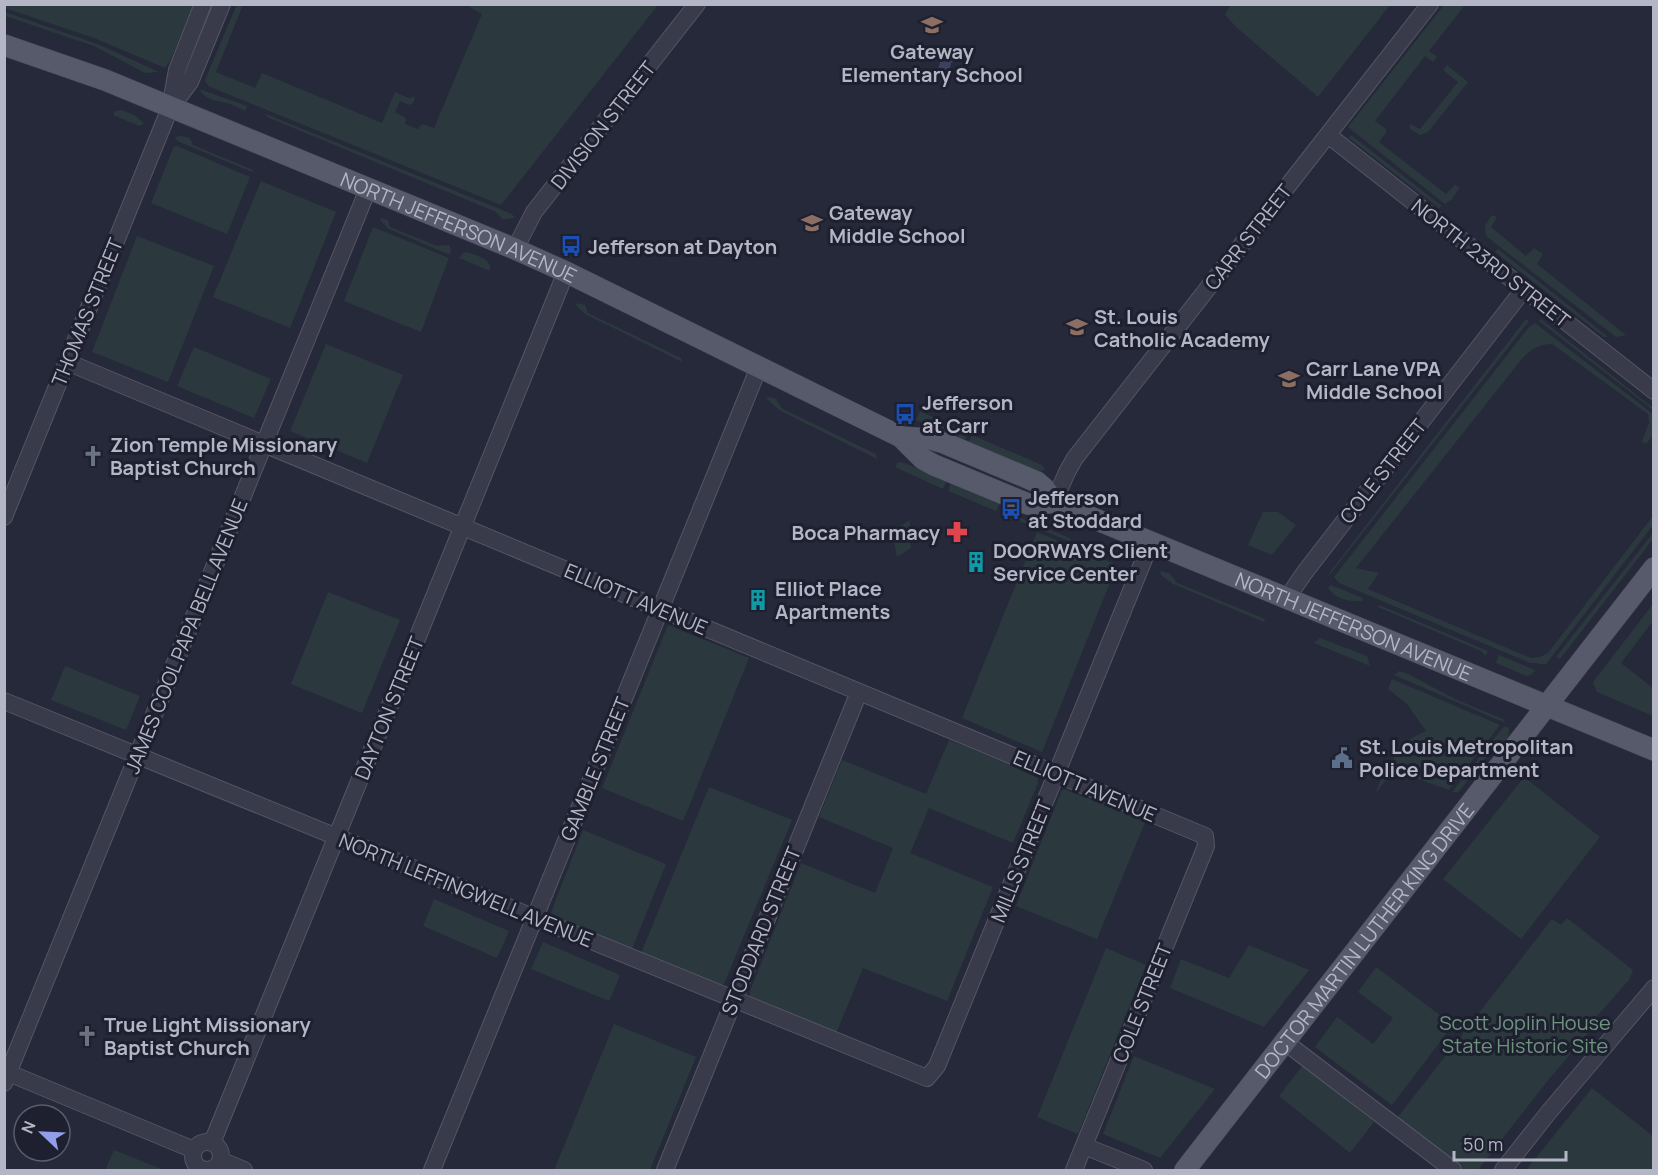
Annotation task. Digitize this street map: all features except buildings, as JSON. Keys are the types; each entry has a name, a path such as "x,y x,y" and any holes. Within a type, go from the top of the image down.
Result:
{"main road":[{"name":"NORTH JEFFERSON AVENUE","path":"4,45 96,77 515,249 901,437 930,439 944,443 1037,482 1054,502 1653,750"},
{"name":"DOCTOR MARTIN LUTHER KING DRIVE","path":"1185,1170 1653,568"}],"street":[{"name":"THOMAS STREET","path":"4,517 170,108 177,70 203,4"},
{"name":"THOMAS STREET","path":"170,108 190,82 222,4"},
{"name":"DIVISION STREET","path":"515,249 534,212 697,4"},
{"name":"CARR STREET","path":"1054,502 1076,458 1430,4"},
{"name":"NORTH 23RD STREET","path":"1328,135 1653,391"},
{"name":"JAMES COOL PAPA BELL AVENUE","path":"6,1076 368,189"},
{"name":"DAYTON STREET","path":"212,1143 566,272"},
{"name":"COLE STREET","path":"1287,598 1524,289"},
{"name":"ELLIOTT AVENUE","path":"67,362 1205,836"},
{"name":"GAMBLE STREET","path":"432,1170 759,367"},
{"name":"MILLS STREET","path":"927,1078 936,1066 1151,542"},
{"name":"STODDARD STREET","path":"665,1170 859,692"},
{"name":"NORTH LEFFINGWELL AVENUE","path":"4,701 927,1078"},
{"name":"COLE STREET","path":"1074,1170 1206,846 1205,836"},
{"path":"1503,1170 1555,1104 1653,988"},
{"path":"1285,1042 1453,1170"},
{"path":"6,1076 194,1150"},
{"path":"200,1143 212,1143 220,1152 220,1160 215,1167 201,1170 193,1159 194,1150 200,1143"},
{"path":"1084,1146 1144,1170"},
{"path":"220,1160 244,1170"}],"green space":[{"path":"5,4 194,5 165,68 94,38 5,8"},
{"path":"237,4 243,5 216,72 255,88 262,73 382,123 395,92 411,99 412,96 415,98 413,103 409,105 400,101 395,112 406,118 405,124 418,129 422,124 434,128 482,14 466,5 658,5 501,205 208,86 205,80"},
{"path":"1231,4 1390,5 1318,97 1237,28 1225,15"},
{"path":"1444,5 1465,5 1429,51 1437,57 1433,62 1425,56 1375,121 1386,129 1386,133 1379,142 1446,194 1455,185 1460,187 1452,199 1445,204 1348,127"},
{"path":"5,12 100,45 159,72 145,73 94,46 5,16"},
{"path":"1447,65 1468,82 1428,132 1420,135 1410,129 1410,124 1420,129 1458,82 1443,70"},
{"path":"199,89 247,106 245,111 231,104 211,99"},
{"path":"122,110 136,116 144,124 139,126 113,115 115,111"},
{"path":"266,114 512,214 515,218 502,219 496,212 267,117"},
{"path":"1351,135 1442,206 1439,208 1349,138"},
{"path":"175,137 190,138 193,145 253,170 252,172 177,141"},
{"path":"174,146 250,177 227,234 151,203"},
{"path":"261,181 336,212 290,328 213,297"},
{"path":"1492,215 1497,217 1491,227 1526,256 1534,248 1543,254 1537,264 1626,335 1616,337 1486,236 1485,226"},
{"path":"381,218 388,220 390,227 437,246 449,245 450,255 389,229 380,220"},
{"path":"373,227 449,258 421,332 344,301"},
{"path":"137,236 214,266 168,382 92,352"},
{"path":"1498,249 1608,337 1604,337 1495,252"},
{"path":"467,252 486,260 490,271 459,258"},
{"path":"577,303 585,305 588,313 681,358 682,362 585,314 576,305"},
{"path":"1526,319 1529,321 1328,577 1330,572"},
{"path":"1541,319 1653,408 1653,410 1539,321"},
{"path":"1535,323 1653,414 1654,431 1649,441 1645,444 1642,441 1649,423 1648,414 1552,344 1539,346 1521,360 1356,568 1379,573 1368,589 1531,658 1540,657 1548,653 1653,516 1653,525 1546,664 1530,663 1339,583 1334,577 1529,327"},
{"path":"326,344 403,375 367,463 290,431"},
{"path":"194,347 271,379 254,418 177,386"},
{"path":"766,398 777,399 783,409 876,454 877,459 779,410"},
{"path":"920,411 968,433 964,442 916,420"},
{"path":"972,435 1042,465 1045,470 1037,471 968,443"},
{"path":"898,462 947,481 943,489 895,467"},
{"path":"951,483 1000,503 996,511 948,491"},
{"path":"1009,510 1016,516 1070,538 1071,542 1007,516"},
{"path":"1263,512 1278,512 1296,525 1272,555 1248,545"},
{"path":"910,520 911,548 897,557 892,531"},
{"path":"1037,532 1117,565 1042,752 962,718"},
{"path":"1653,533 1653,539 1560,659 1556,657"},
{"path":"1160,571 1169,573 1175,582 1265,619 1264,622 1173,584 1161,575"},
{"path":"1331,585 1363,598 1362,601 1339,597 1328,588"},
{"path":"328,592 400,620 362,713 291,684"},
{"path":"1653,604 1653,621 1621,663 1653,688 1653,716 1597,692 1593,682"},
{"path":"1379,605 1488,651 1486,656 1481,651 1378,607"},
{"path":"668,625 749,658 683,821 602,788"},
{"path":"1320,638 1367,656 1370,666 1314,643"},
{"path":"1499,655 1535,670 1531,675 1526,676 1496,663"},
{"path":"65,666 140,696 126,730 51,700"},
{"path":"1399,671 1455,699 1505,720 1503,722 1394,675"},
{"path":"1392,679 1500,725 1449,790 1401,773 1390,777 1376,791 1383,774 1387,775 1400,744 1426,731 1407,704 1388,689"},
{"path":"1504,726 1509,728 1508,737 1501,749 1495,746 1461,789 1458,792 1452,792"},
{"path":"949,740 1032,773 1038,776 1038,783 1013,843 929,808 910,853 993,887 947,1001 863,968 836,1034 755,1001 750,997 750,991 801,863 875,893 893,848 819,817 842,760 926,794"},
{"path":"1524,777 1600,837 1521,939 1443,879"},
{"path":"709,787 792,820 724,984 719,985 641,953"},
{"path":"1063,789 1146,820 1097,939 1016,906"},
{"path":"583,830 666,864 632,949 550,915"},
{"path":"434,899 509,931 497,958 423,926"},
{"name":"Scott Joplin House State Historic Site","path":"1567,918 1633,970 1629,980 1592,1022 1595,1025 1549,1079 1478,1170 1464,1170 1397,1118 1552,919 1561,925"},
{"path":"543,942 620,975 609,1001 531,969"},
{"path":"1249,945 1309,970 1264,1027 1170,988 1181,959 1229,978"},
{"path":"1106,948 1146,965 1078,1134 1037,1117"},
{"path":"1376,967 1453,1025 1392,1105 1315,1047 1337,1017 1373,1044 1393,1018 1358,992"},
{"path":"614,1024 696,1057 650,1170 554,1170"},
{"path":"1134,1056 1215,1089 1160,1158 1103,1134"},
{"path":"1303,1065 1374,1122 1350,1153 1279,1096"},
{"name":"Scott Joplin House State Historic Site","path":"1592,1088 1653,1136 1653,1170 1526,1170"},
{"path":"114,1150 164,1170 105,1170"}],"water":[{"path":"948,47 953,55 961,58 951,63 950,69 953,75 944,75 941,78 937,73 942,55 941,49"}],"place":[{"name":"Gateway Elementary School","path":"932,25"},
{"name":"Gateway Middle School","path":"812,223"},
{"name":"Jefferson at Dayton","path":"571,246"},
{"name":"St. Louis Catholic Academy","path":"1077,327"},
{"name":"Carr Lane VPA Middle School","path":"1289,379"},
{"name":"Jefferson at Carr","path":"905,414"},
{"name":"Zion Temple Missionary Baptist Church","path":"93,456"},
{"name":"Jefferson at Stoddard","path":"1011,509"},
{"name":"Boca Pharmacy","path":"957,532"},
{"name":"DOORWAYS Client Service Center","path":"976,562"},
{"name":"Elliot Place Apartments","path":"758,600"},
{"name":"St. Louis Metropolitan Police Department","path":"1342,758"},
{"name":"True Light Missionary Baptist Church","path":"87,1036"}]}
